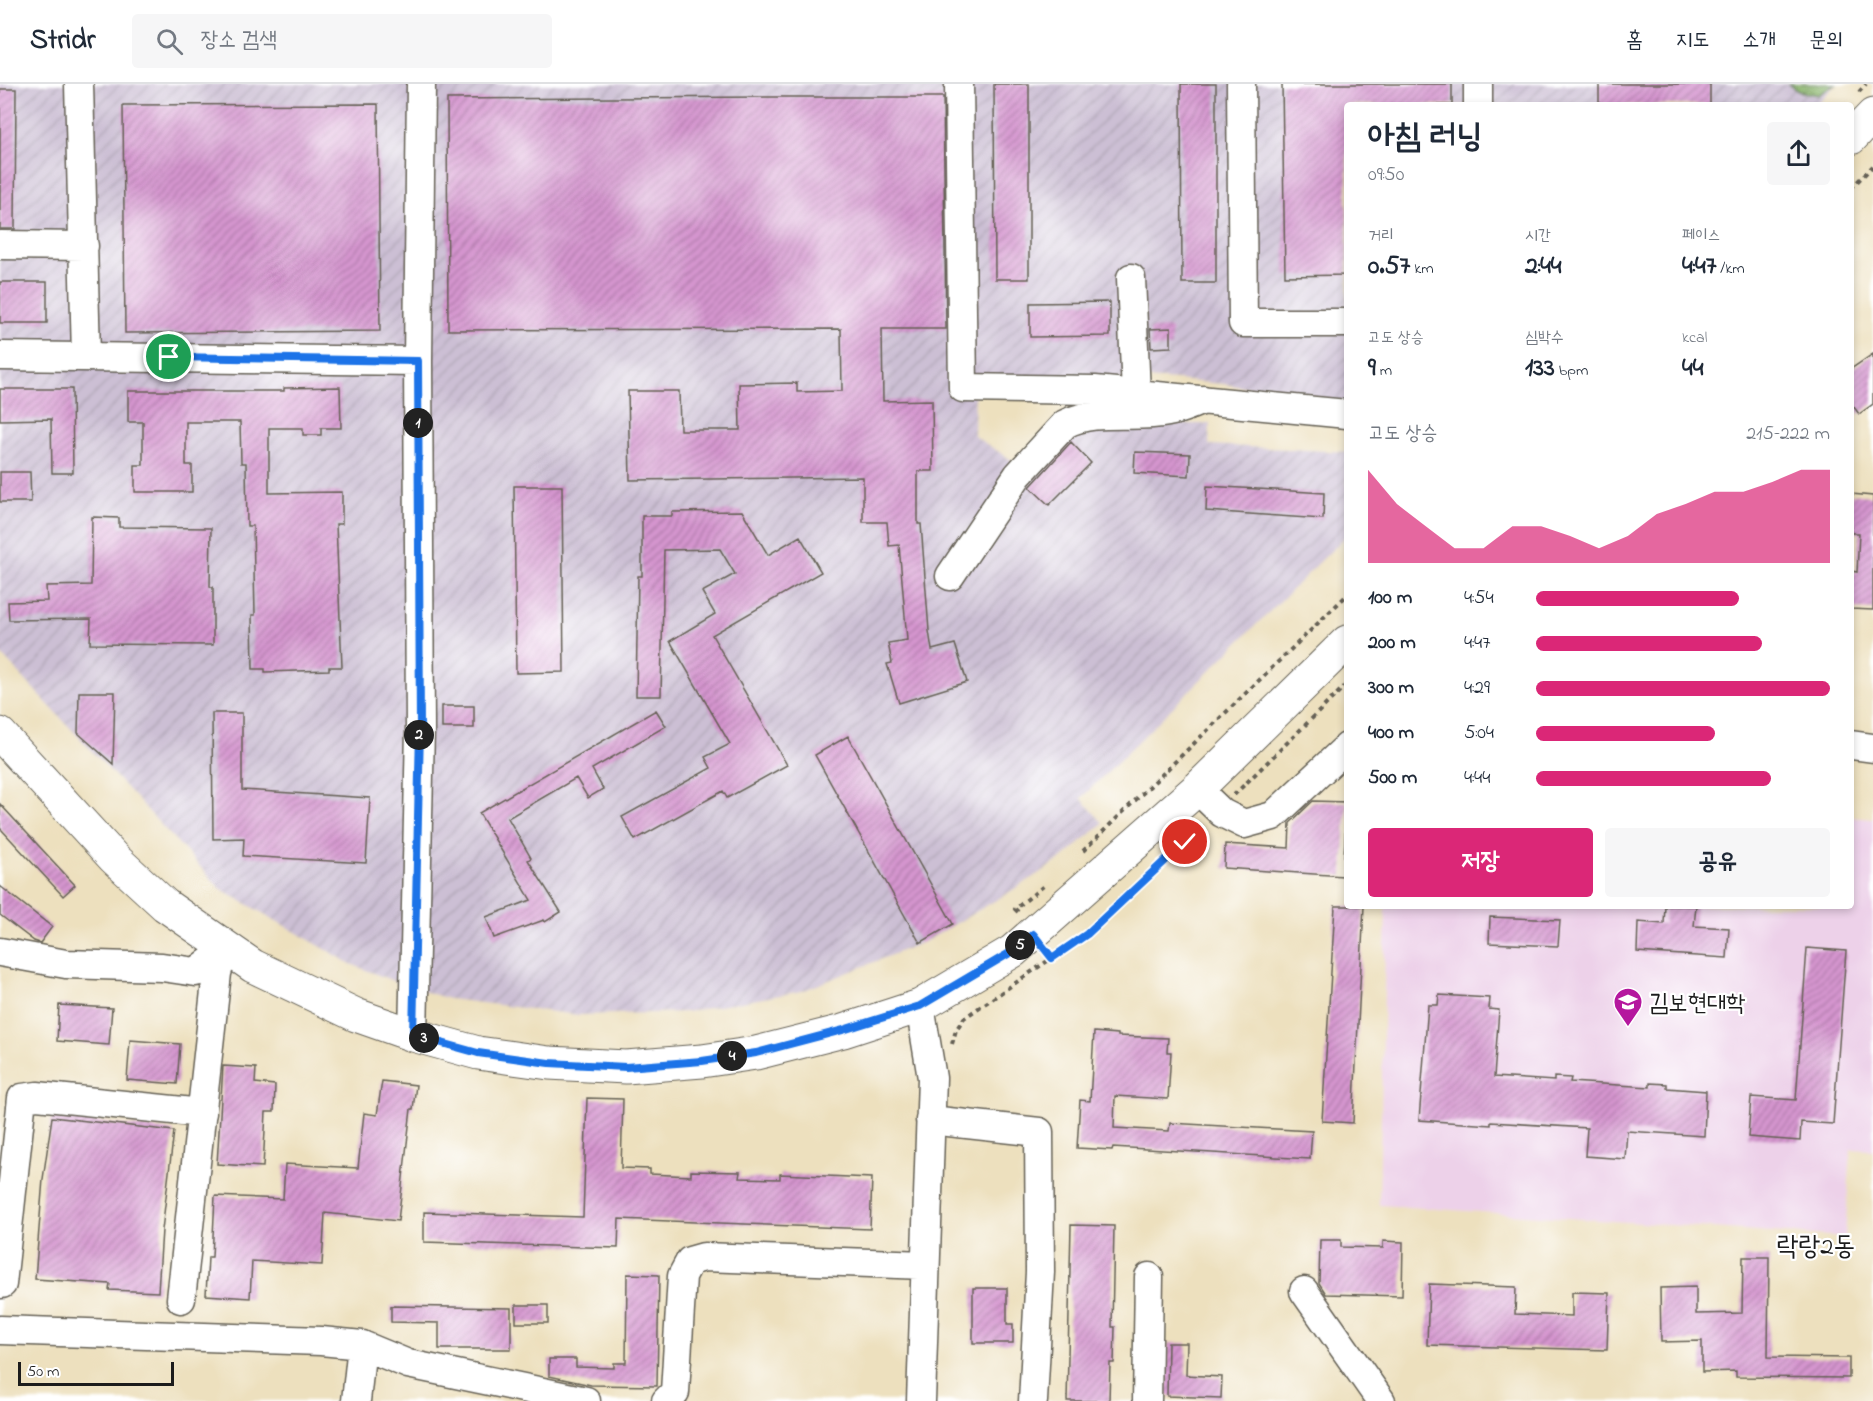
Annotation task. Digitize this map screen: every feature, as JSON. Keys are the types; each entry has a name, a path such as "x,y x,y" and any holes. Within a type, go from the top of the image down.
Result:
{"main road":[{"path":"1854,135 1873,115"},
{"path":"0,734 114,858 165,905 253,966 356,1015 413,1035 478,1053 549,1063 626,1067 702,1061 756,1053 843,1030 920,1006 1013,951 1042,946 1208,800 1344,645"}],"street":[{"path":"80,84 86,356"},
{"path":"413,1035 420,730 418,361 421,84"},
{"path":"959,84 963,388 1095,390 1344,414"},
{"path":"1241,84 1243,323 1344,323"},
{"path":"1478,84 1478,102"},
{"path":"0,245 84,246"},
{"path":"1131,278 1136,394"},
{"path":"0,356 418,361"},
{"path":"950,576 1018,475 1065,424 1074,419 1094,416 1168,412 1204,400"},
{"path":"1854,745 1873,748"},
{"path":"1208,800 1244,824 1273,816 1344,750"},
{"path":"0,951 66,964 162,967 196,972 225,946"},
{"path":"181,1299 217,973 225,946"},
{"path":"920,1006 932,1078 921,1401"},
{"path":"3,1284 22,1098 37,1096 202,1113"},
{"path":"930,1120 1039,1132 1040,1272 1033,1401"},
{"path":"666,1401 675,1392 682,1276 690,1261 704,1257 925,1265"},
{"path":"1147,1401 1149,1277"},
{"path":"1304,1291 1381,1401"},
{"path":"0,1330 321,1341 362,1346 408,1364 586,1401"},
{"path":"356,1400 362,1346"}],"path":[{"path":"1854,185 1873,166"},
{"path":"1080,855 1344,598"},
{"path":"951,1053 956,1029 964,1018 1042,946 1087,934 1208,800 1344,687"},
{"path":"1042,946 1015,909 1052,878"}],"shaded area":[{"path":"0,84 1837,84 1818,102 1344,102 1344,403 1223,384 1164,379 1068,378 975,381 974,436 1032,473 1087,424 1210,424 1209,445 1344,452 1344,538 1081,798 1103,823 1063,858 926,941 802,991 686,1012 579,1015 449,999 401,984 351,964 221,889 0,653"},
{"name":"김보현대학","path":"1854,817 1873,819 1873,1150 1851,1149 1845,1237 1379,1205 1386,909 1854,909"}],"green space":[{"path":"1788,84 1836,84 1818,95 1798,91"}],"building":[{"path":"994,84 1029,84 1029,279 995,279"},
{"path":"1181,84 1216,84 1216,283 1182,283"},
{"path":"1282,84 1452,84 1452,102 1344,102 1344,275 1285,276"},
{"path":"1599,84 1710,84 1710,102 1599,102"},
{"path":"0,89 16,89 15,229 0,229"},
{"path":"943,97 946,329 882,329 883,401 932,400 933,471 918,471 918,524 921,524 929,631 932,650 955,644 967,682 899,703 887,664 892,663 888,643 907,640 899,545 889,546 887,522 863,522 863,477 630,480 628,391 679,391 680,430 740,430 739,384 797,383 797,392 842,391 841,329 448,330 447,99"},
{"path":"378,104 380,331 125,333 123,105"},
{"path":"0,282 47,282 47,323 0,323"},
{"path":"1110,302 1110,336 1030,337 1030,303"},
{"path":"1171,328 1171,347 1151,348 1150,329"},
{"path":"1873,354 1873,404 1859,414 1854,407 1854,367"},
{"path":"340,387 341,428 321,428 321,435 303,435 303,428 269,428 269,493 342,492 342,524 336,524 342,667 329,667 329,670 265,672 265,669 253,669 252,615 255,615 253,526 247,526 246,463 241,463 240,422 186,422 186,465 192,465 192,492 135,492 135,465 143,465 143,422 128,422 128,391 284,391 284,388"},
{"path":"0,389 72,389 73,473 52,473 51,419 0,420"},
{"path":"1071,442 1091,463 1049,505 1030,487"},
{"path":"1135,452 1190,454 1189,476 1134,473"},
{"path":"0,472 30,472 31,502 0,502"},
{"path":"514,486 562,486 564,672 516,673"},
{"path":"1207,486 1324,493 1323,519 1206,511"},
{"path":"1854,494 1873,496 1873,610 1854,609 1854,572 1857,572 1859,533 1854,533"},
{"path":"742,511 768,555 800,536 821,572 712,635 787,765 727,798 723,791 635,840 622,817 711,768 705,757 730,744 670,641 715,614 702,592 735,574 720,549 664,550 661,696 636,696 638,576 642,576 642,516 672,516 672,512"},
{"path":"92,517 119,518 119,527 211,528 210,587 213,587 213,645 90,644 91,619 9,620 8,602 47,601 46,586 91,585"},
{"path":"79,692 115,692 113,764 78,733"},
{"path":"442,706 474,706 474,728 442,728"},
{"path":"656,710 666,726 592,769 603,789 588,798 576,778 508,818 531,858 528,860 561,912 545,922 544,920 494,938 486,917 531,900 479,813"},
{"path":"212,713 242,713 242,790 370,798 366,863 243,856 244,838 213,839"},
{"path":"848,736 953,924 920,943 815,755"},
{"path":"1313,801 1344,802 1343,876 1224,868 1225,844 1289,848 1290,823"},
{"path":"0,804 75,885 63,896 0,828"},
{"path":"0,886 52,927 40,943 34,941 0,915"},
{"path":"1335,906 1344,906 1344,909 1364,909 1353,1123 1322,1121"},
{"path":"1665,909 1696,909 1694,926 1729,928 1727,958 1637,952 1638,922 1664,924"},
{"path":"1490,917 1560,920 1558,946 1489,943"},
{"path":"1807,948 1846,951 1833,1124 1801,1122 1800,1141 1748,1137 1751,1097 1796,1100"},
{"path":"1439,995 1490,998 1489,1009 1499,1010 1494,1077 1554,1081 1554,1077 1571,1078 1570,1082 1650,1087 1650,1083 1667,1084 1667,1088 1706,1091 1704,1136 1627,1131 1625,1159 1585,1156 1587,1128 1419,1120 1428,1005 1438,1005"},
{"path":"59,1005 112,1008 109,1045 57,1041"},
{"path":"1094,1032 1118,1034 1118,1036 1168,1038 1167,1052 1171,1052 1168,1099 1115,1096 1114,1128 1169,1131 1170,1123 1312,1131 1310,1159 1113,1147 1112,1150 1077,1148 1080,1100 1090,1101"},
{"path":"130,1040 180,1044 177,1084 127,1080"},
{"path":"223,1066 256,1068 255,1083 275,1085 274,1112 266,1112 263,1167 217,1164"},
{"path":"382,1081 416,1085 413,1109 411,1109 398,1221 325,1213 322,1265 252,1261 250,1298 206,1295 208,1257 212,1257 215,1196 283,1199 285,1164 358,1168 364,1113 377,1115"},
{"path":"587,1098 623,1099 621,1168 650,1169 650,1174 691,1176 691,1171 740,1172 739,1178 780,1179 780,1174 872,1178 870,1229 619,1219 618,1248 424,1242 424,1212 583,1217"},
{"path":"52,1117 174,1131 162,1230 158,1292 109,1290 110,1284 35,1279 43,1179"},
{"path":"1071,1225 1114,1226 1112,1327 1115,1327 1114,1363 1110,1363 1109,1401 1067,1401"},
{"path":"1320,1240 1341,1240 1341,1247 1383,1248 1383,1241 1403,1242 1402,1296 1326,1294 1319,1283"},
{"path":"1743,1257 1769,1257 1768,1357 1849,1358 1849,1378 1736,1377 1736,1371 1702,1372 1702,1341 1661,1342 1660,1288 1696,1287 1696,1314 1742,1313"},
{"path":"627,1274 659,1275 657,1386 591,1385 549,1376 549,1359 576,1359 576,1367 614,1368 614,1363 626,1363"},
{"path":"1429,1284 1516,1287 1515,1314 1572,1316 1572,1292 1609,1293 1607,1350 1427,1345"},
{"path":"973,1288 1007,1288 1007,1324 1013,1324 1013,1343 973,1343"},
{"path":"516,1305 548,1305 548,1323 516,1323"},
{"path":"391,1306 511,1308 511,1349 439,1349 439,1323 391,1322"},
{"path":"1168,1343 1187,1343 1186,1375 1222,1377 1221,1398 1167,1396"}],"place":[{"name":"김보현대학","path":"1628,1028"}],"district":[{"name":"락랑2동","path":"1816,1245"}],"route":[{"path":"169,357 418,361 420,730 413,1035 478,1053 549,1063 626,1067 702,1061 756,1053 843,1030 920,1006 1013,951 1033,934 1052,958 1087,934 1185,842"}]}
